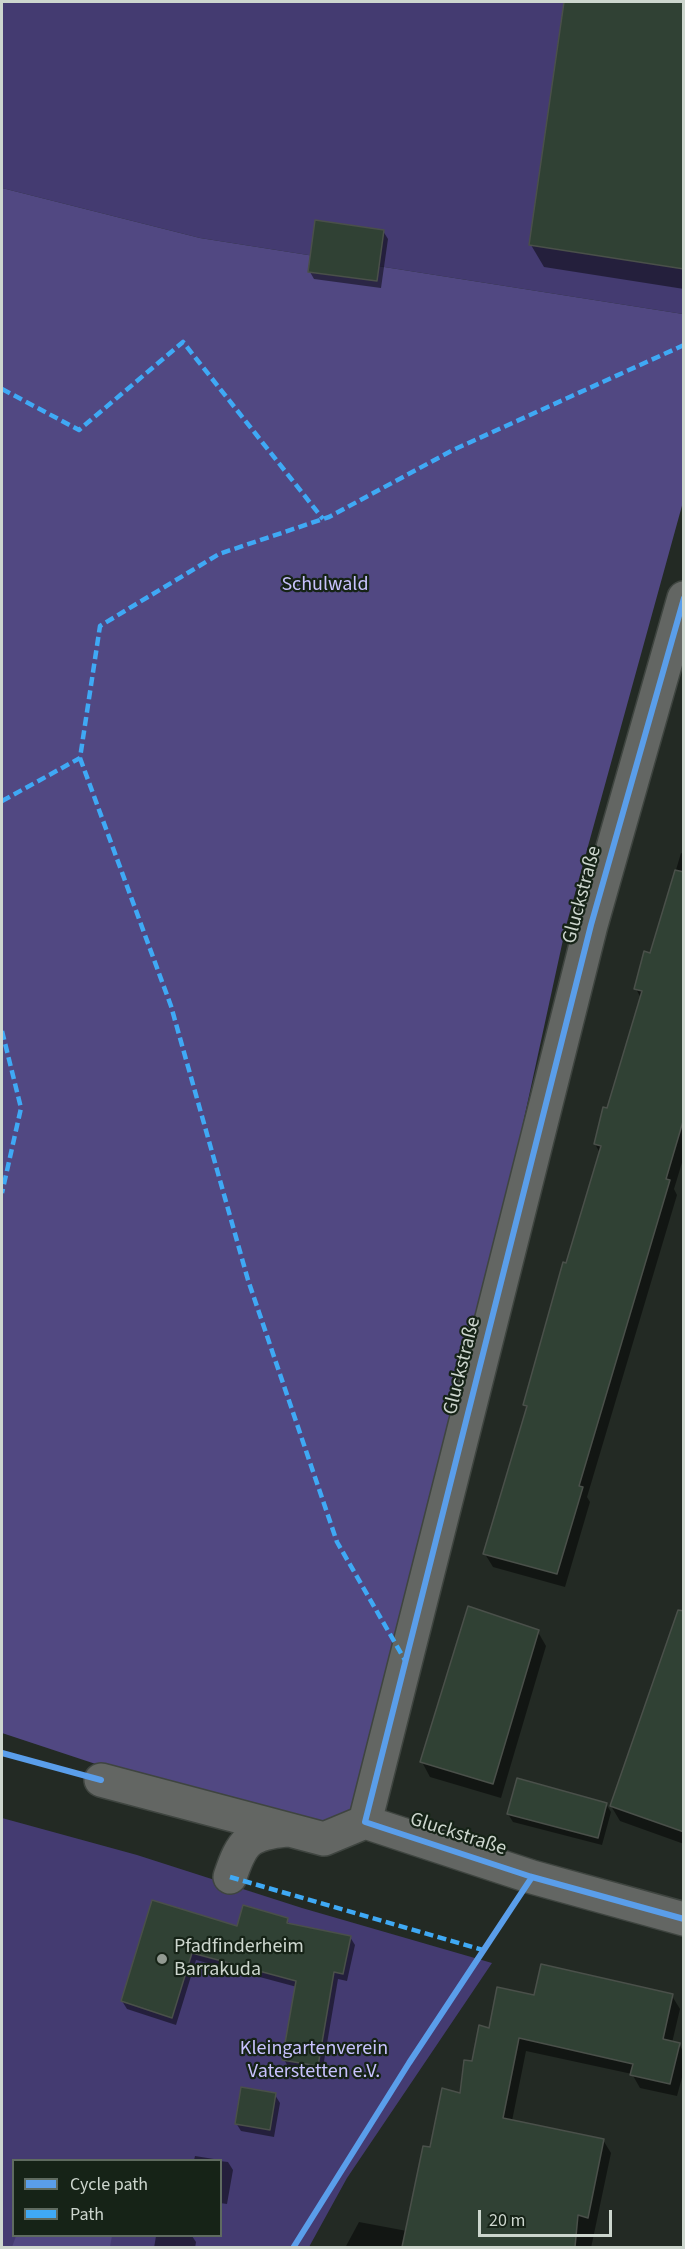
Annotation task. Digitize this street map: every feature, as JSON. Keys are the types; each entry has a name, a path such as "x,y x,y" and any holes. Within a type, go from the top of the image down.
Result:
{"street":[{"name":"Gluckstraße","path":"684,598 591,925 366,1822 532,1877 684,1919"},
{"path":"100,1780 324,1839 366,1822"},
{"path":"230,1877 237,1856 246,1843 263,1832 286,1830"}],"green space":[{"path":"2,2 683,2 683,314 200,238 2,188"},
{"name":"Schulwald","path":"2,188 200,238 683,314 683,502 566,926 500,1229 352,1809 322,1825 135,1777 2,1733"},
{"name":"Kleingartenverein Vaterstetten e.V.","path":"2,1818 137,1855 302,1908 492,1963 347,2178 309,2247 2,2247"},
{"path":"16,2237 112,2237 110,2247 12,2247"}],"building":[{"path":"564,2 684,2 684,269 529,245"},
{"path":"315,220 384,230 377,281 308,272"},
{"path":"675,870 684,872 684,1118 666,1179 670,1180 579,1486 583,1487 557,1574 483,1554 527,1406 523,1405 563,1262 566,1263 601,1146 594,1144 603,1107 607,1108 642,991 634,989 644,951 650,953"},
{"path":"468,1606 539,1630 493,1784 420,1762"},
{"path":"678,1610 684,1611 684,1832 610,1806"},
{"path":"517,1778 607,1803 598,1838 507,1814"},
{"path":"152,1900 237,1926 243,1905 288,1918 287,1923 351,1936 343,1974 334,1972 318,2066 282,2060 296,1981 192,1953 172,2018 121,2001"},
{"path":"541,1964 673,1994 663,2039 680,2043 670,2084 630,2075 633,2064 519,2038 503,2118 604,2139 588,2218 578,2215 575,2247 402,2247 423,2146 430,2147 442,2088 460,2093 464,2060 472,2061 479,2025 489,2028 497,1987 534,1995"},
{"path":"241,2087 276,2093 270,2130 235,2124"}],"marked path":[{"path":"2,389 79,430 183,342 323,519"},
{"path":"2,801 80,758 100,626 219,554 329,517 453,450 684,345"},
{"path":"80,758 171,1006 248,1280 337,1542 406,1662"},
{"path":"2,1031 21,1108 2,1193"},
{"path":"230,1877 483,1950"}],"cycle path":[{"path":"684,598 591,925 365,1822 532,1877 684,1919"},
{"path":"2,1753 101,1780"},
{"path":"293,2248 409,2063 532,1877"}],"place":[{"name":"Pfadfinderheim Barrakuda","path":"162,1959"}]}
